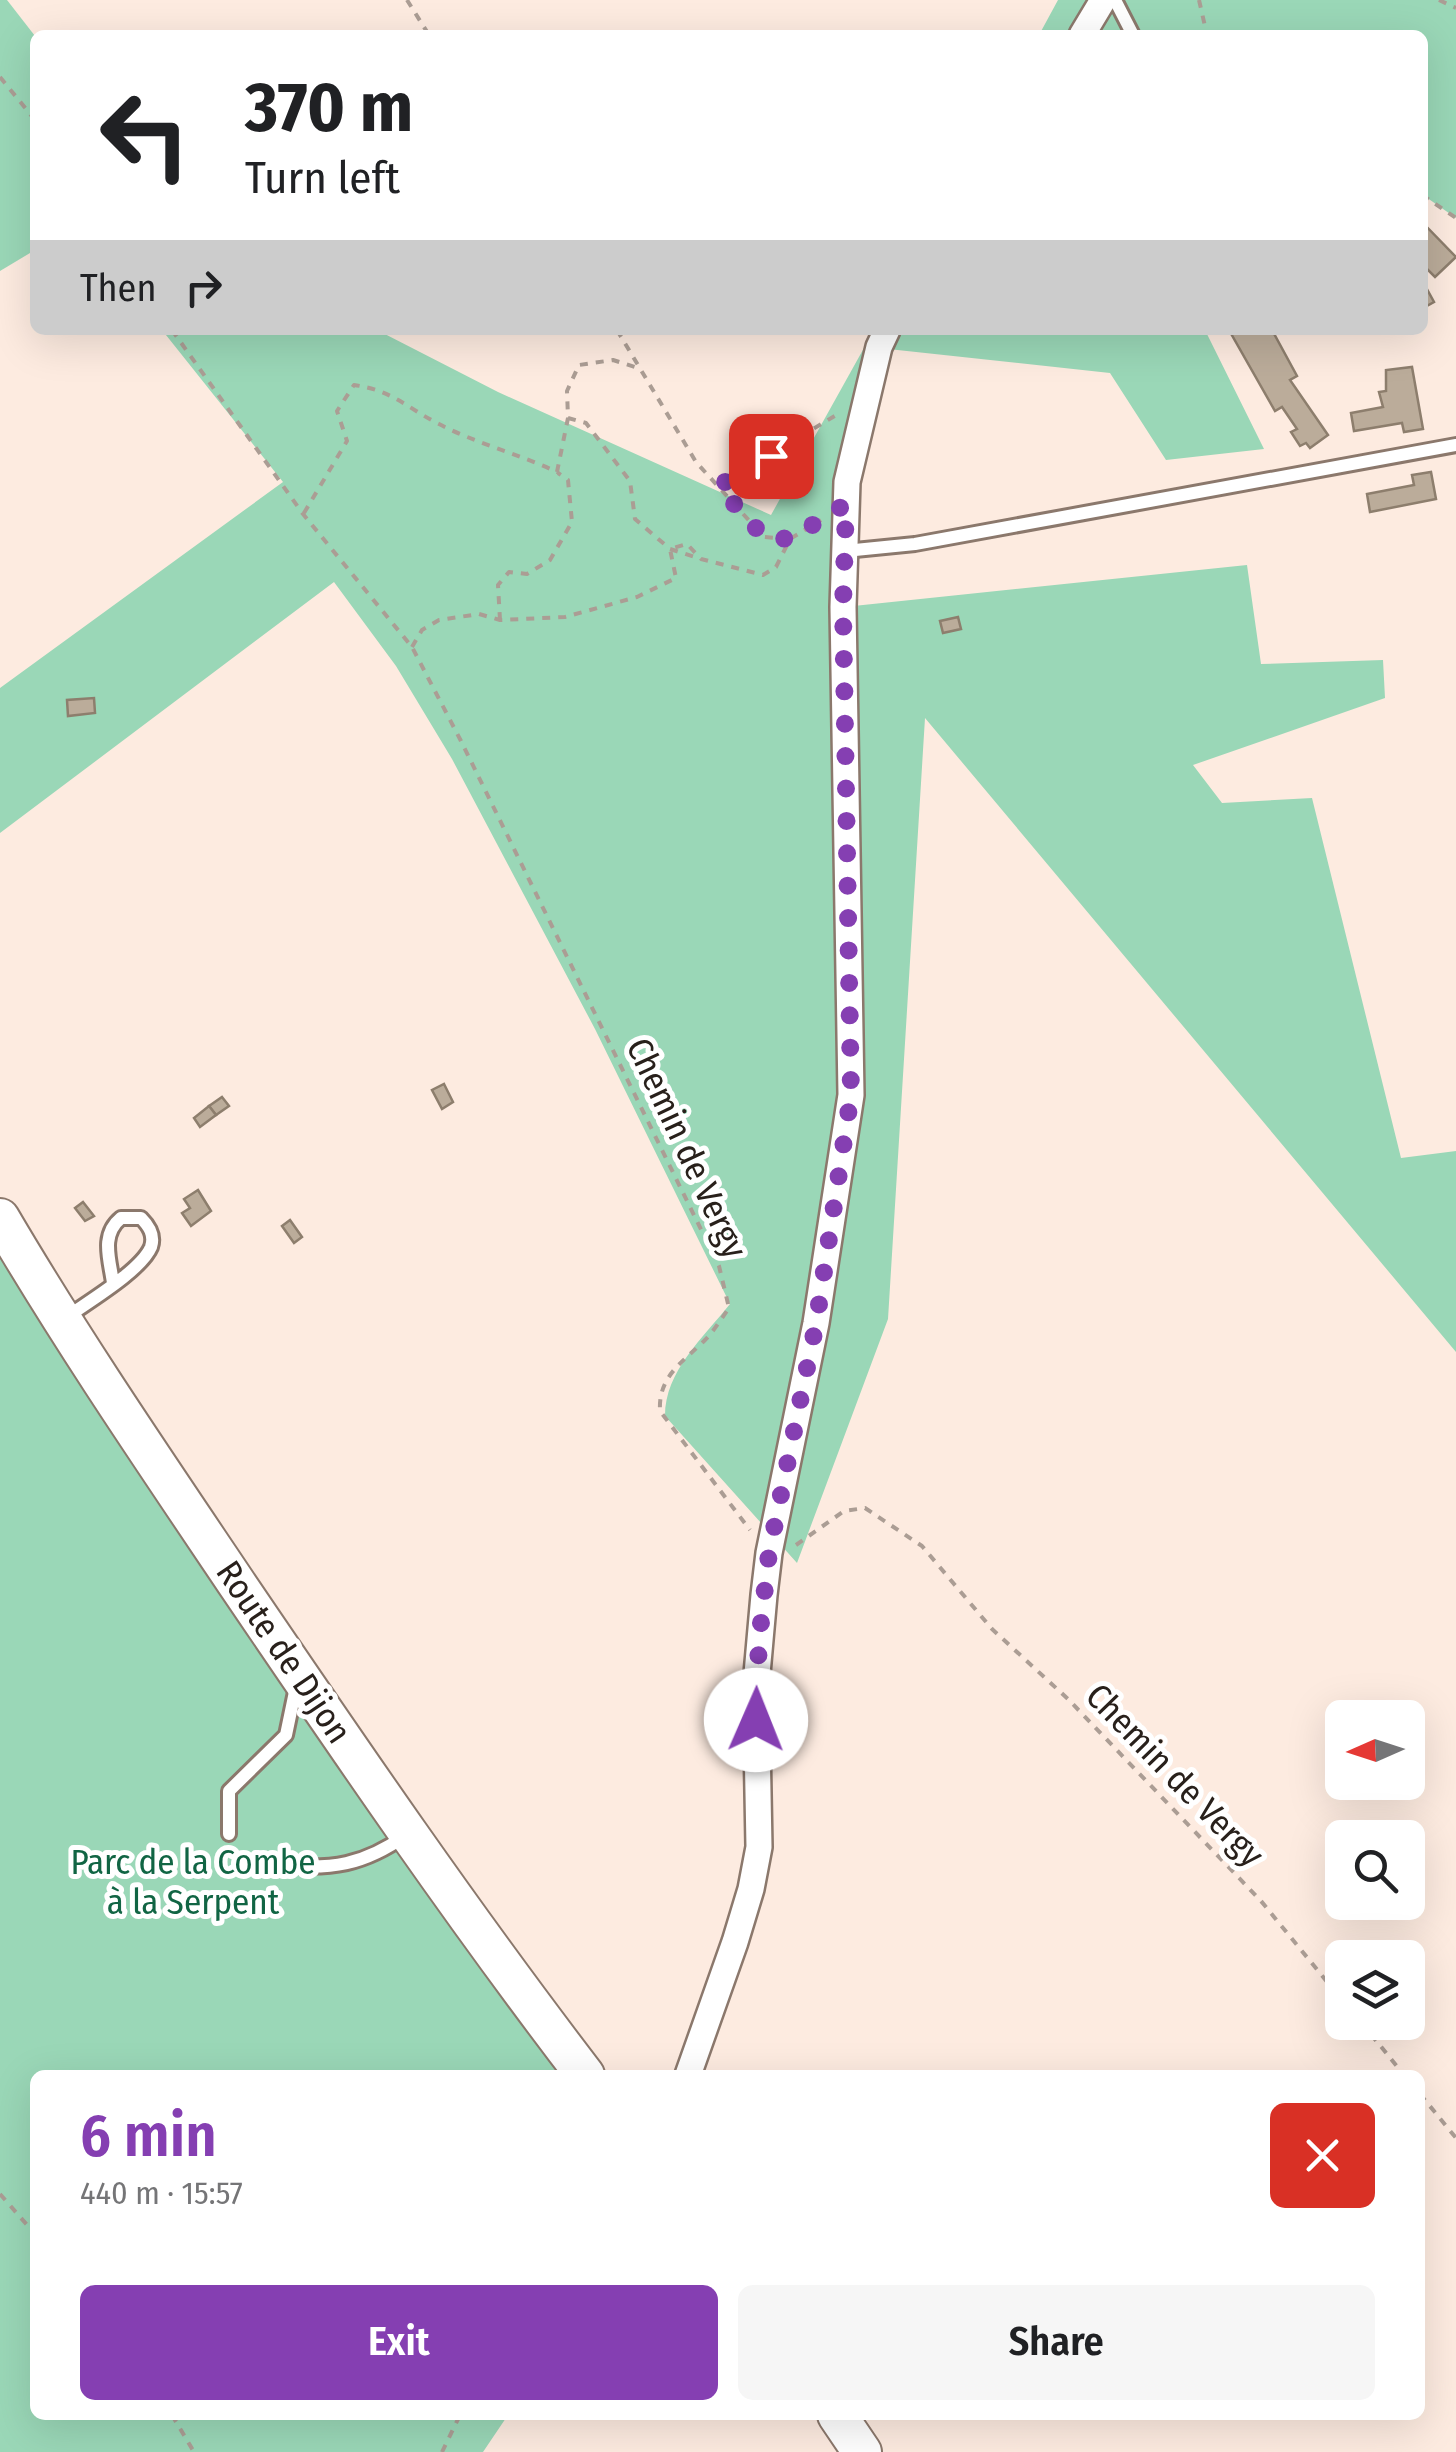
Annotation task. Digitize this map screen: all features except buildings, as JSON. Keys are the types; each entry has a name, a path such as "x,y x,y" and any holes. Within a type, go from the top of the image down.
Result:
{"main road":[{"name":"Route de Dijon","path":"0,1218 62,1320 407,1834 581,2070"},
{"path":"840,2420 862,2452"}],"street":[{"path":"1085,30 1103,0"},
{"path":"690,2070 739,1927 759,1848 756,1674 769,1553 816,1324 851,1095 843,607 846,504 847,482 885,335"}],"lane":[{"path":"1115,0 1131,30"},
{"path":"845,550 915,544 1456,445"},
{"path":"62,1320 113,1283 142,1259 151,1246 150,1228 141,1218 126,1216 112,1225 108,1247 113,1283"},
{"path":"229,1834 229,1791 286,1735 299,1675"},
{"path":"281,1865 322,1869 340,1866 377,1852 407,1834"}],"path":[{"path":"407,0 426,30"},
{"path":"1199,0 1206,30"},
{"path":"1438,0 1456,8"},
{"path":"0,77 30,114"},
{"path":"1428,198 1456,218"},
{"name":"Chemin de Vergy","path":"176,335 303,514 412,647 462,741 719,1266 729,1308 705,1340 666,1378 660,1411 666,1423 769,1553 786,1553 844,1511 865,1508 922,1546 992,1629 1068,1698 1261,1901 1325,1979"},
{"path":"620,335 696,462 764,537 790,539"},
{"path":"557,472 568,418 566,391 579,366 613,360 641,370"},
{"path":"303,514 347,441 337,411 354,385 376,388 402,399 439,424 557,472 568,480 572,522 550,560 527,574 510,572 498,585 500,620"},
{"path":"718,486 840,412"},
{"path":"568,418 586,423 630,481 635,519 670,549 701,560 763,575 776,566 790,539 846,504"},
{"path":"670,549 687,544 701,560"},
{"path":"412,647 422,630 439,620 479,614 500,620 565,617 637,598 676,578 670,549"},
{"path":"1376,2040 1400,2070"},
{"path":"1425,2100 1456,2138"},
{"path":"0,2194 30,2228"},
{"path":"175,2420 194,2452"},
{"path":"442,2452 458,2420"}],"green space":[{"path":"0,0 7,0 30,30 30,253 0,271"},
{"path":"1058,0 1456,0 1456,218 1428,198 1428,30 1130,30 1127,24 1123,30 1042,30"},
{"path":"166,335 387,335 498,392 771,515 871,335 1207,335 1264,449 1166,460 1110,373 879,348 847,482 844,607 1247,565 1261,664 1383,660 1385,698 1193,765 1222,803 1312,798 1401,1158 1456,1151 1456,1352 925,718 888,1319 797,1563 665,1416 678,1370 730,1304 595,1029 452,759 396,666 334,582 0,833 0,688 283,482"},
{"name":"Parc de la Combe à la Serpent","path":"0,1239 570,2070 30,2070 30,2420 505,2420 483,2452 0,2452"}],"route":[{"path":"756,1720 757,1662 769,1553 816,1324 851,1095 843,607 846,504 790,539 764,537 718,486 771,456"}]}
